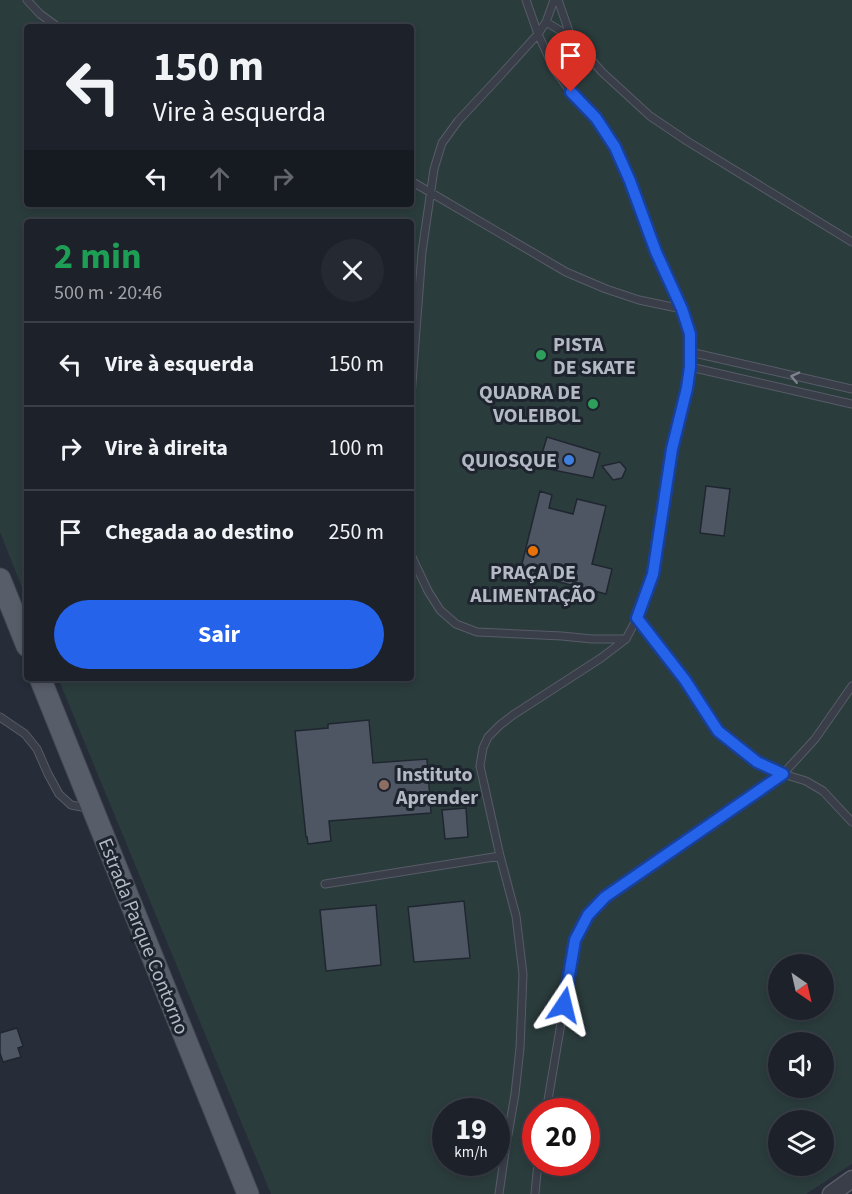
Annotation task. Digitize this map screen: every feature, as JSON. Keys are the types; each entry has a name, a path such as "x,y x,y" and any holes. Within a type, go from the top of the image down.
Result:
{"main road":[{"path":"0,579 24,639"},
{"name":"Estrada Parque Contorno","path":"41,681 248,1194"}],"street":[{"path":"831,1194 852,1179"}],"lane":[{"path":"27,0 54,24"},
{"path":"499,1194 515,1094 520,1048 523,974 516,916 480,766 483,748 488,737 513,714 602,658 626,639 637,618 653,574 672,449 690,367 690,334 682,309 656,252 615,147 596,118 571,92 554,69 526,0"},
{"path":"414,357 422,252 434,169 442,143 458,121 538,34 556,0"},
{"path":"556,0 571,38"},
{"path":"546,22 571,38 602,72 650,116 852,242"},
{"path":"414,183 566,272 639,300 682,309"},
{"path":"690,351 852,389"},
{"path":"690,367 852,404"},
{"path":"414,561 440,610 456,624 477,632 626,639"},
{"path":"637,618 685,680 718,731 757,762 806,781 823,791 852,822"},
{"path":"548,1098 575,940 588,915 605,897 634,875 783,774 815,739 852,686"},
{"path":"0,717 25,734 38,749 59,794 71,805 93,809"},
{"path":"325,884 500,856"},
{"path":"535,1194 537,1176"}],"shaded area":[{"path":"0,0 852,0 852,1164 834,1176 834,1110 768,1110 768,1176 834,1176 806,1194 271,1194 59,681 414,681 414,219 24,219 24,592 0,532"}],"building":[{"name":"QUIOSQUE","path":"547,437 600,453 593,478 538,467"},
{"path":"620,462 626,469 622,478 613,480 602,466"},
{"path":"706,486 730,489 724,536 700,533"},
{"name":"PRAÇA DE ALIMENTAÇÃO","path":"540,491 552,495 549,508 573,514 577,499 606,506 592,564 612,569 606,594 520,572"},
{"path":"369,720 373,763 427,759 431,813 329,821 331,841 308,844 295,731 328,728 328,724"},
{"path":"466,808 468,837 445,839 442,810"},
{"path":"464,901 470,958 414,962 408,907"},
{"path":"376,905 381,965 326,971 320,910"},
{"path":"17,1028 23,1046 18,1048 21,1057 3,1062 0,1053 0,1033"}],"place":[{"name":"PISTA DE SKATE","path":"541,355"},
{"name":"QUADRA DE VOLEIBOL","path":"593,404"},
{"name":"QUIOSQUE","path":"569,460"},
{"name":"PRAÇA DE ALIMENTAÇÃO","path":"533,551"},
{"name":"Instituto Aprender","path":"384,785"}],"route":[{"path":"564,1005 575,940 588,915 605,897 783,774 757,762 718,731 685,680 637,618 653,574 672,449 687,388 690,367 690,334 682,309 656,252 615,147 596,118 571,92"}]}
